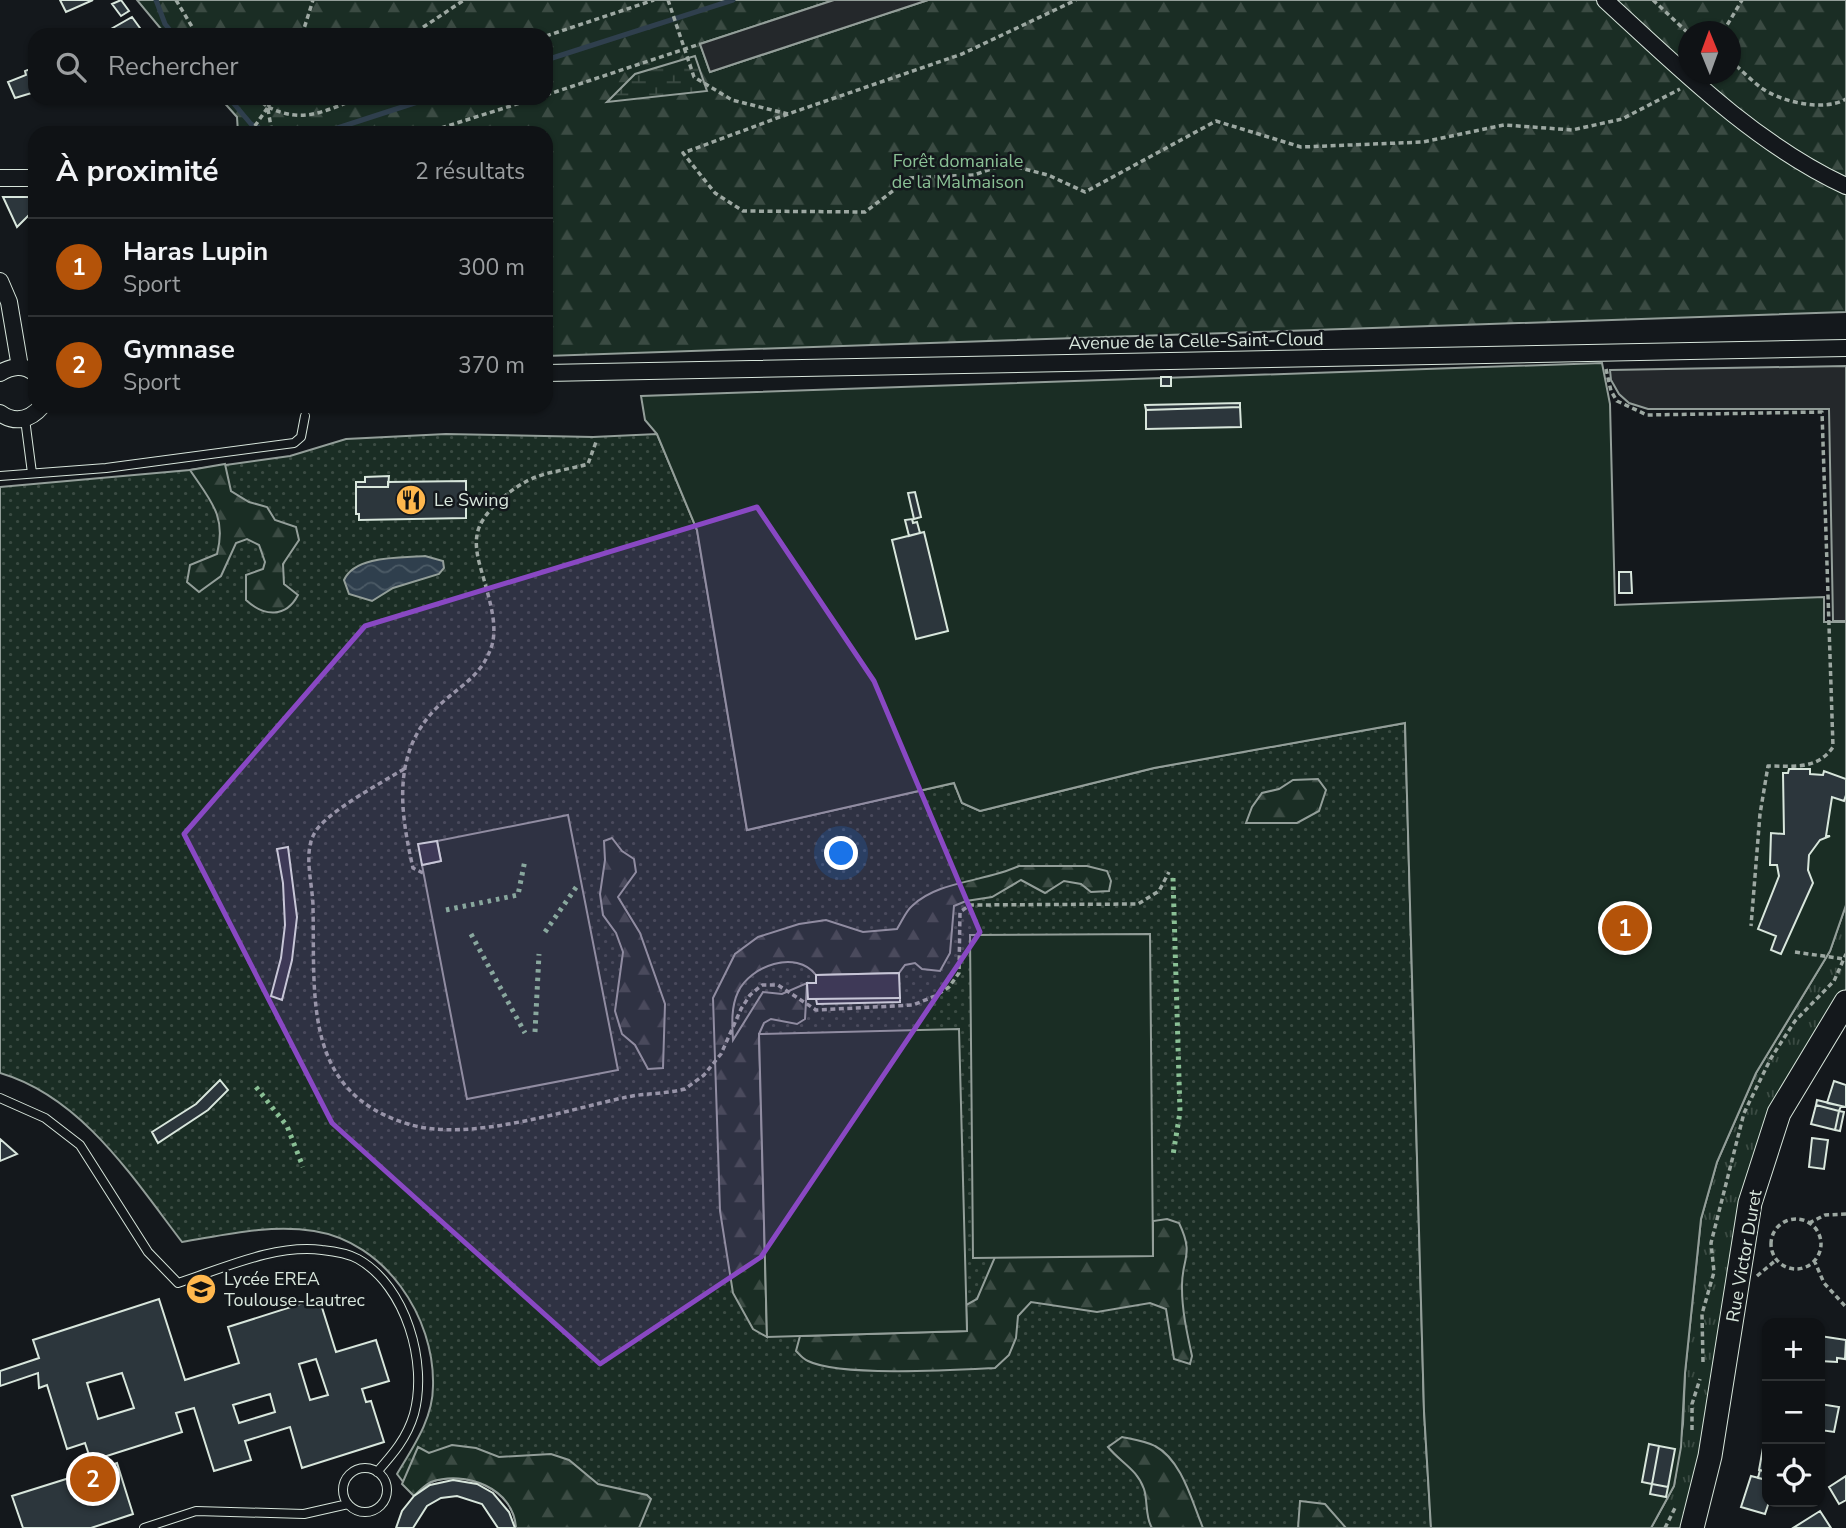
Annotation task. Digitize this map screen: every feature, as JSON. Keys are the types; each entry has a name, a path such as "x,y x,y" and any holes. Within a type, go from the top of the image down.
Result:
{"street":[{"path":"1605,0 1678,66"},
{"path":"1698,84 1808,168 1846,186"},
{"path":"0,178 28,177"},
{"path":"0,281 9,302 7,341 28,370"},
{"name":"Avenue de la Celle-Saint-Cloud","path":"553,373 1846,348"},
{"path":"0,373 9,368 28,370"},
{"path":"0,413 13,420 25,419 36,413"},
{"name":"Rue Victor Duret","path":"1692,1528 1710,1455 1751,1203 1779,1113 1846,1002"}],"lane":[{"path":"0,477 106,468 294,443 301,437 305,416"},
{"path":"25,419 32,473"},
{"path":"0,1098 45,1118 80,1145 148,1252 178,1283 277,1252 320,1250 357,1258 378,1277 403,1313 413,1336 418,1364 414,1414 402,1443 377,1472"},
{"path":"364,1469 377,1472 383,1477 387,1491 382,1505 376,1510 361,1512 348,1504 344,1491 347,1478 364,1469"},
{"path":"144,1528 196,1511 304,1514 348,1504"}],"path":[{"path":"176,0 193,28"},
{"path":"304,28 313,0"},
{"path":"423,28 464,0"},
{"path":"553,34 654,0"},
{"path":"668,0 694,77 732,100 788,114"},
{"path":"1076,0 962,54 683,153 715,193 743,211 865,212 910,178 974,175 1005,163 1048,175 1085,192 1216,121 1301,147 1423,142 1504,125 1572,130 1622,119 1688,84"},
{"path":"1653,0 1678,23"},
{"path":"1730,21 1742,0"},
{"path":"553,93 700,44"},
{"path":"1741,69 1762,89 1802,104 1838,104 1846,99"},
{"path":"265,105 285,115 305,118 341,105"},
{"path":"447,126 514,105"},
{"path":"255,126 268,107"},
{"path":"268,107 271,126"},
{"path":"1605,353 1606,375 1617,401 1647,415 1822,412 1833,747 1825,760 1810,765 1768,766 1760,814 1751,926"},
{"path":"423,873 413,868 403,822 404,760 434,711 482,668 492,645 494,634 491,604 477,551 477,533 487,516 511,492 536,477 588,464 596,442"},
{"path":"404,769 355,799 313,834 309,855 313,884 315,1017 331,1066 348,1093 368,1106 407,1124 447,1132 482,1128 639,1095 668,1094 685,1089 704,1074 721,1054 741,1009 750,995 762,985 778,985 816,1010 913,1005 949,987 959,972 960,912 970,905 1138,904 1159,891 1169,872"},
{"path":"1795,952 1846,960"},
{"path":"1809,1223 1820,1241 1814,1260 1806,1267 1790,1268 1776,1259 1771,1244 1781,1224 1795,1219 1809,1223 1825,1215 1846,1214"},
{"path":"1814,1260 1824,1283 1846,1307"}],"highlighted area":[{"path":"757,507 874,681 980,932 761,1257 600,1364 332,1123 184,834 365,626"}],"green space":[{"name":"Forêt domaniale de la Malmaison","path":"137,0 834,0 700,44 710,72 928,0 1846,0 1846,312 553,356 553,126 238,126 237,117 226,105 553,105 553,28 160,28"},
{"path":"695,56 707,91 607,102 635,74"},
{"path":"1602,363 1610,404 1615,605 1824,597 1824,622 1846,622 1846,905 1830,951 1756,1073 1717,1162 1701,1219 1685,1373 1681,1447 1674,1486 1651,1528 1431,1528 1424,1411 1405,723 1154,768 980,811 962,803 954,783 747,830 697,530 657,434 645,420 641,396"},
{"path":"446,434 593,437 657,434 697,530 747,830 954,783 962,803 980,811 1154,768 1405,723 1424,1411 1431,1528 516,1528 507,1502 486,1486 472,1481 458,1478 431,1482 414,1496 397,1474 430,1410 433,1386 431,1360 425,1334 415,1310 401,1287 383,1267 363,1250 340,1238 314,1231 264,1230 182,1242 125,1167 81,1120 29,1085 0,1073 0,487 190,470 290,456 346,439"},
{"path":"225,464 231,491 249,502 267,507 275,520 296,527 299,540 283,564 284,584 298,595 293,603 281,611 260,610 246,600 246,575 263,569 265,562 259,545 247,539 236,543 221,576 199,592 187,582 190,565 217,554 220,541 215,509 190,470"},
{"path":"1318,779 1326,790 1319,811 1297,823 1246,823 1252,807 1262,793 1279,789 1293,780"},
{"path":"568,815 618,1070 467,1099 422,865 441,861 437,841"},
{"path":"612,838 622,851 634,859 636,872 618,897 640,933 665,1004 663,1068 648,1069 635,1045 622,1034 615,1011 623,952 616,933 603,915 600,894 605,860 604,841"},
{"path":"1019,866 1087,866 1107,871 1111,881 1109,891 1091,892 1081,884 1064,881 1045,893 1021,880 992,897 954,906 950,953 940,971 922,969 915,963 905,965 899,973 816,975 807,967 786,962 763,968 752,975 738,992 733,1010 733,1040 763,992 782,994 807,983 805,1019 797,1024 771,1019 764,1023 759,1034 767,1337 753,1329 733,1293 720,1211 713,998 735,954 758,937 799,924 826,920 863,932 897,929 910,908 923,897 949,886"},
{"path":"1846,905 1846,990 1784,1089 1688,1528 1651,1528 1674,1486 1683,1424 1685,1373 1701,1219 1717,1162 1756,1073 1830,951"},
{"path":"1150,934 1153,1256 973,1258 970,935"},
{"path":"959,1029 967,1331 767,1337 759,1034"},
{"path":"1167,1219 1179,1223 1186,1243 1182,1297 1192,1356 1190,1364 1174,1359 1166,1309 1150,1303 1097,1312 1031,1302 1018,1316 1016,1338 1009,1355 995,1368 899,1371 845,1369 808,1361 796,1351 800,1336 967,1331 966,1305 977,1299 995,1257 1153,1256 1153,1221"},
{"path":"1122,1437 1151,1444 1164,1452 1185,1482 1203,1528 1152,1528 1141,1482 1108,1447"},
{"path":"452,1445 476,1448 499,1457 551,1454 569,1460 598,1484 647,1495 651,1499 639,1528 516,1528 507,1502 486,1486 472,1481 458,1478 431,1482 414,1496 402,1484 418,1447 429,1453"},
{"path":"1300,1501 1325,1504 1346,1528 1298,1528"}],"shaded area":[{"path":"834,0 928,0 710,72 700,44"},
{"path":"1846,366 1846,621 1833,621 1829,409 1648,409 1629,403 1619,394 1611,380 1610,370"}],"water":[{"path":"425,556 443,561 444,568 439,574 393,588 372,601 349,594 344,580 358,566 380,559"}],"building":[{"path":"60,0 93,0 66,12"},
{"path":"121,0 129,11 121,16 112,4"},
{"path":"132,17 140,28 113,28"},
{"path":"28,70 28,94 15,98 8,82 26,75 25,71"},
{"path":"3,197 28,197 28,216 17,227"},
{"path":"1161,377 1171,377 1171,386 1161,386"},
{"path":"1240,403 1240,407 1146,410 1145,405"},
{"path":"1240,407 1241,427 1146,429 1146,410"},
{"path":"389,476 388,487 356,487 356,482 365,482 365,477"},
{"name":"Le Swing","path":"466,481 466,518 359,520 359,514 356,514 356,487 388,487 388,482"},
{"path":"915,492 921,517 914,519 908,493"},
{"path":"912,519 913,523 917,522 920,533 909,536 905,520"},
{"path":"924,532 948,631 916,639 892,540"},
{"path":"1619,572 1631,572 1632,593 1619,593"},
{"path":"1789,769 1810,769 1810,774 1823,775 1824,771 1846,779 1846,795 1844,801 1832,797 1826,836 1830,836 1820,840 1809,855 1808,870 1813,883 1781,954 1771,950 1776,936 1758,929 1779,876 1777,865 1770,865 1771,833 1784,834 1783,773 1788,773"},
{"path":"437,841 441,861 422,865 418,844"},
{"path":"288,847 297,917 292,960 282,1000 271,996 281,958 285,925 283,883 277,849"},
{"path":"899,973 900,998 808,999 807,983 816,983 816,975"},
{"path":"900,998 900,1002 817,1004 816,999"},
{"path":"220,1080 228,1090 208,1110 158,1143 152,1132 196,1104"},
{"path":"1834,1081 1846,1085 1846,1107 1827,1103"},
{"path":"1817,1100 1841,1106 1839,1111 1816,1105"},
{"path":"1816,1105 1839,1111 1835,1130 1811,1124"},
{"path":"1839,1111 1844,1112 1840,1131 1835,1130"},
{"path":"1812,1138 1828,1140 1824,1169 1809,1167"},
{"path":"0,1139 17,1154 0,1161"},
{"path":"319,1298 336,1352 376,1340 389,1381 362,1389 366,1402 371,1401 384,1442 302,1468 290,1427 245,1441 251,1460 214,1471 194,1408 176,1413 182,1432 91,1461 85,1443 67,1449 47,1385 39,1388 38,1373 0,1386 0,1371 39,1358 33,1340 159,1299 185,1380 239,1363 228,1327","holes":["316,1359 328,1395 310,1400 299,1364","122,1373 134,1408 98,1419 87,1383","270,1394 275,1412 239,1423 233,1405"]},
{"path":"1825,1337 1846,1340 1845,1359 1837,1358 1837,1362 1825,1361"},
{"path":"1825,1405 1839,1407 1834,1432 1825,1431"},
{"path":"1649,1444 1659,1446 1652,1484 1642,1482"},
{"path":"1659,1446 1675,1449 1668,1487 1652,1484"},
{"path":"117,1463 133,1514 91,1528 23,1528 12,1496"},
{"path":"1751,1476 1762,1479 1762,1507 1767,1507 1765,1514 1741,1507"},
{"path":"1846,1476 1846,1500 1839,1504 1829,1487"},
{"path":"453,1480 477,1484 493,1493 509,1512 515,1528 498,1528 482,1504 457,1496 441,1498 427,1506 413,1528 396,1528 402,1511 414,1496 430,1485"},
{"path":"1652,1484 1668,1487 1666,1497 1650,1494"},
{"path":"1820,1511 1831,1528 1793,1528"}],"waterway":[{"path":"156,0 168,28"},
{"path":"553,58 733,0"},
{"path":"235,105 255,126"},
{"path":"344,126 408,105"}],"hedge":[{"path":"446,910 518,895 525,860"},
{"path":"1173,878 1180,1112 1173,1155"},
{"path":"545,932 577,886"},
{"path":"471,934 525,1033"},
{"path":"535,1032 539,954"},
{"path":"256,1087 287,1126 303,1167"}],"place":[{"name":"Le Swing","path":"411,500"},
{"name":"Haras Lupin","path":"1625,928"},
{"name":"Lycée EREA Toulouse-Lautrec","path":"201,1289"},
{"name":"Gymnase","path":"93,1479"}]}
